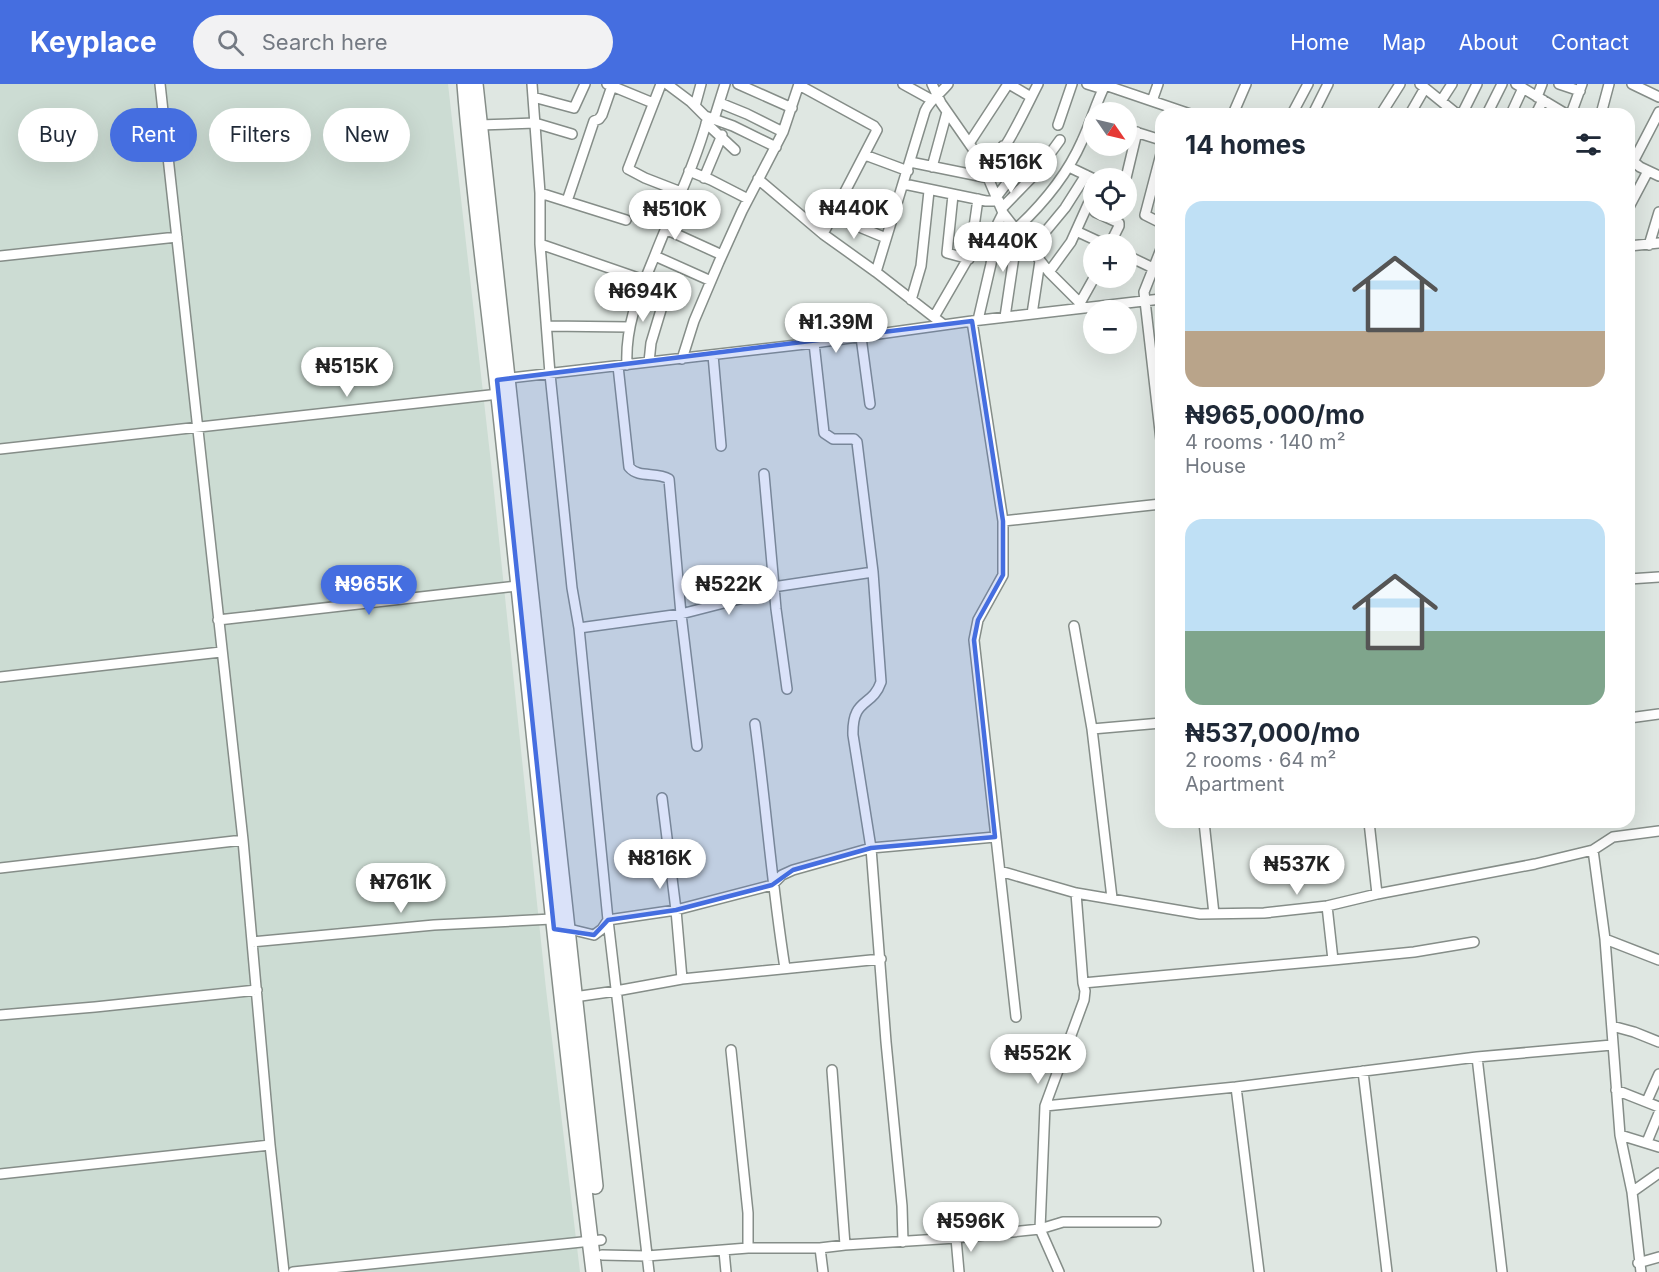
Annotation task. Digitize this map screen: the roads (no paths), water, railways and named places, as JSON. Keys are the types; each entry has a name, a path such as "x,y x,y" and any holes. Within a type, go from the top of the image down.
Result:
{"main road":[{"path":"465,84 473,177 501,384 557,926 574,996 598,1245 594,1272"},
{"path":"475,84 518,586 557,926 598,1245 605,1272"}],"street":[{"path":"160,84 243,840 270,1145 285,1272"},
{"path":"532,84 540,193 540,244 550,374 572,588 579,628 608,920 649,1272"},
{"path":"533,97 574,108 585,84"},
{"path":"634,95 638,84"},
{"path":"661,84 628,169 681,192"},
{"path":"667,84 677,87 710,120 735,150"},
{"path":"695,106 701,84"},
{"path":"697,746 681,614 669,479 636,473 629,467 623,365 629,327 644,280 710,120 720,103 724,84"},
{"path":"738,84 792,108"},
{"path":"682,359 694,321 722,255 783,132 799,84 874,126 877,130 823,234"},
{"path":"903,84 935,98 947,112 970,142 1000,205 1018,232 1049,273 1083,306"},
{"path":"932,84 935,98"},
{"path":"876,272 922,121 935,98 948,84"},
{"path":"970,142 1009,84 1031,97"},
{"path":"987,175 1038,84"},
{"path":"1058,125 1072,84"},
{"path":"1087,84 1103,89"},
{"path":"1098,102 1106,84 1117,86 1172,108"},
{"path":"1152,101 1158,84"},
{"path":"1236,108 1246,84"},
{"path":"1295,108 1308,84"},
{"path":"1316,108 1328,84"},
{"path":"1385,108 1400,84"},
{"path":"1441,101 1452,84"},
{"path":"1465,108 1477,84"},
{"path":"1490,108 1502,84"},
{"path":"1538,108 1542,84"},
{"path":"1559,84 1581,88 1573,108"},
{"path":"1603,108 1610,84"},
{"path":"1632,84 1659,97"},
{"path":"567,201 594,121 602,116 610,85 653,103"},
{"path":"1413,108 1423,86 1448,108"},
{"path":"1513,108 1519,86 1556,108"},
{"path":"720,103 783,132"},
{"path":"932,167 947,112"},
{"path":"1635,153 1659,112"},
{"path":"710,120 733,126 776,147"},
{"path":"479,125 535,123 572,134"},
{"path":"1137,132 1155,138"},
{"path":"704,178 722,135"},
{"path":"1000,205 1035,173 1060,140"},
{"path":"1005,317 1018,232 1069,167 1083,140"},
{"path":"1003,147 1024,161 1000,205 991,264 975,321 1003,521 1003,575 978,620 974,640 1016,1017"},
{"path":"865,155 909,167 932,167 987,175"},
{"path":"1635,163 1659,176"},
{"path":"1069,167 1083,174"},
{"path":"689,171 748,200"},
{"path":"1635,196 1648,171"},
{"path":"1155,177 1145,215 1155,220"},
{"path":"759,179 823,234 944,325"},
{"path":"904,184 1000,205"},
{"path":"1031,249 1083,186"},
{"path":"911,300 921,266 929,191"},
{"path":"540,193 626,220"},
{"path":"953,195 947,252 969,259"},
{"path":"934,317 969,259 978,199"},
{"path":"1649,244 1659,212"},
{"path":"833,216 886,238"},
{"path":"1049,273 1060,260 1083,222"},
{"path":"665,229 722,255"},
{"path":"1076,231 1083,234"},
{"path":"0,256 177,237"},
{"path":"1635,245 1659,243"},
{"path":"540,244 644,280"},
{"path":"655,256 711,281"},
{"path":"1137,260 1153,268"},
{"path":"1032,314 1040,261"},
{"path":"1155,263 1144,292 1155,388"},
{"path":"649,362 651,343 667,290"},
{"path":"1137,302 1155,300"},
{"path":"0,449 198,427 501,384 550,374 814,343 1083,306"},
{"path":"547,326 629,327"},
{"path":"861,337 870,404"},
{"path":"814,343 824,433 833,439 854,439 857,442 873,572 881,682 874,695 855,711 852,722 871,848 902,1206 903,1242"},
{"path":"713,355 721,446"},
{"path":"764,474 774,587 787,689"},
{"path":"1003,521 1155,505"},
{"path":"579,628 681,614 751,596 774,587 873,572"},
{"path":"1635,579 1659,577"},
{"path":"218,620 518,586"},
{"path":"1074,626 1092,729 1112,898"},
{"path":"0,677 221,652"},
{"path":"1635,717 1659,714"},
{"path":"755,724 765,799 772,885 785,968"},
{"path":"1092,729 1155,724"},
{"path":"663,798 682,979"},
{"path":"1205,828 1214,915"},
{"path":"1370,828 1377,894"},
{"path":"1000,871 1076,892 1200,914 1264,913 1327,906 1377,894 1534,864 1593,850 1613,837 1659,831"},
{"path":"252,942 434,925 557,926 594,934 602,929 608,920 676,910 772,885 782,875 793,870 871,848 995,837"},
{"path":"0,867 243,840"},
{"path":"1593,850 1605,939 1620,1135 1632,1191 1640,1268 1658,1259"},
{"path":"1059,1272 1040,1229 1045,1106 1084,1000 1076,892"},
{"path":"1327,906 1334,960"},
{"path":"1605,939 1659,960"},
{"path":"1083,983 1414,952 1474,942"},
{"path":"574,996 682,979 881,959"},
{"path":"0,1014 95,1007 257,990"},
{"path":"1612,1026 1659,1042"},
{"path":"1045,1106 1236,1087 1477,1057 1612,1045"},
{"path":"731,1050 748,1213 748,1248"},
{"path":"1477,1057 1502,1272"},
{"path":"832,1070 845,1245"},
{"path":"1363,1071 1387,1272"},
{"path":"1647,1101 1659,1074"},
{"path":"1236,1087 1258,1272"},
{"path":"1616,1090 1659,1107"},
{"path":"1647,1142 1659,1113"},
{"path":"1620,1135 1647,1142 1659,1148"},
{"path":"0,1174 270,1145"},
{"path":"1632,1191 1659,1173"},
{"path":"292,1272 598,1245 647,1256 748,1248 820,1248 956,1238 1040,1229 1063,1222 1156,1222"},
{"path":"956,1238 959,1272"},
{"path":"820,1248 823,1272"},
{"path":"724,1251 726,1272"}]}
